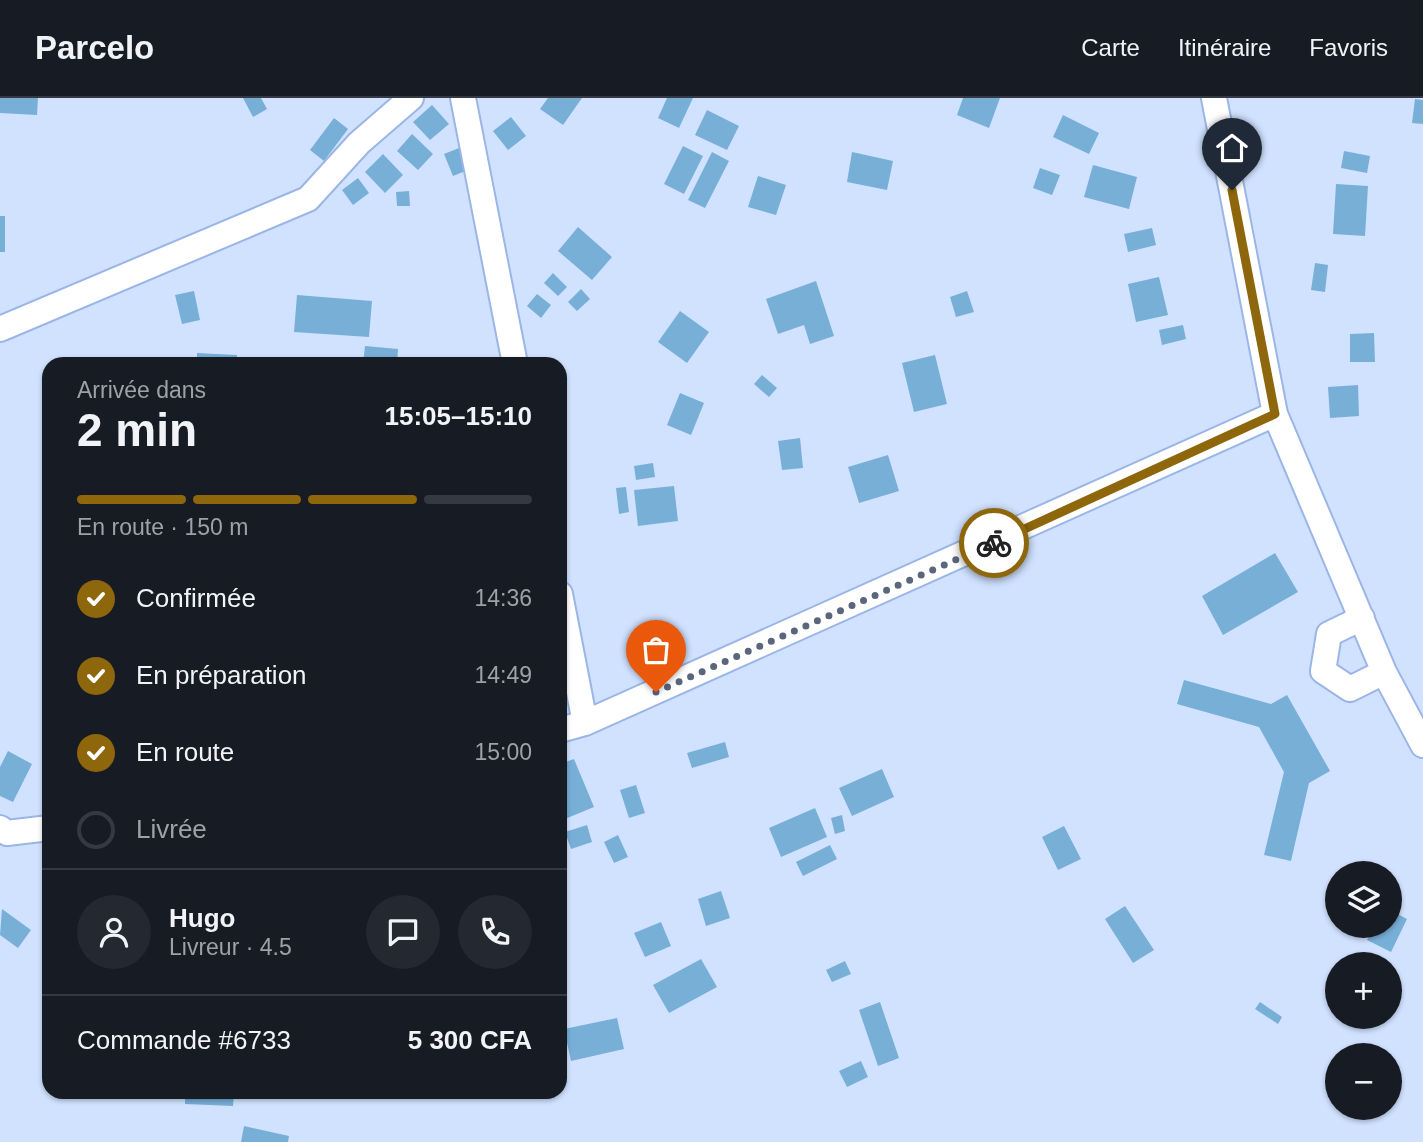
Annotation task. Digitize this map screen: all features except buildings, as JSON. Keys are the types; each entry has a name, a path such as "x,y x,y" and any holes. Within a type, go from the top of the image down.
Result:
{"street":[{"path":"0,329 308,199 359,143 411,98"},
{"path":"463,98 514,357"},
{"path":"1214,98 1275,414 1384,672 1423,745"},
{"path":"567,728 585,723 1275,414"},
{"path":"1362,618 1329,634 1323,671 1350,689 1384,672"},
{"path":"567,630 585,723"},
{"path":"2,833 42,829"}],"way so far":[{"path":"656,692 994,543"}],"route":[{"path":"994,543 1275,414 1232,190"}]}
